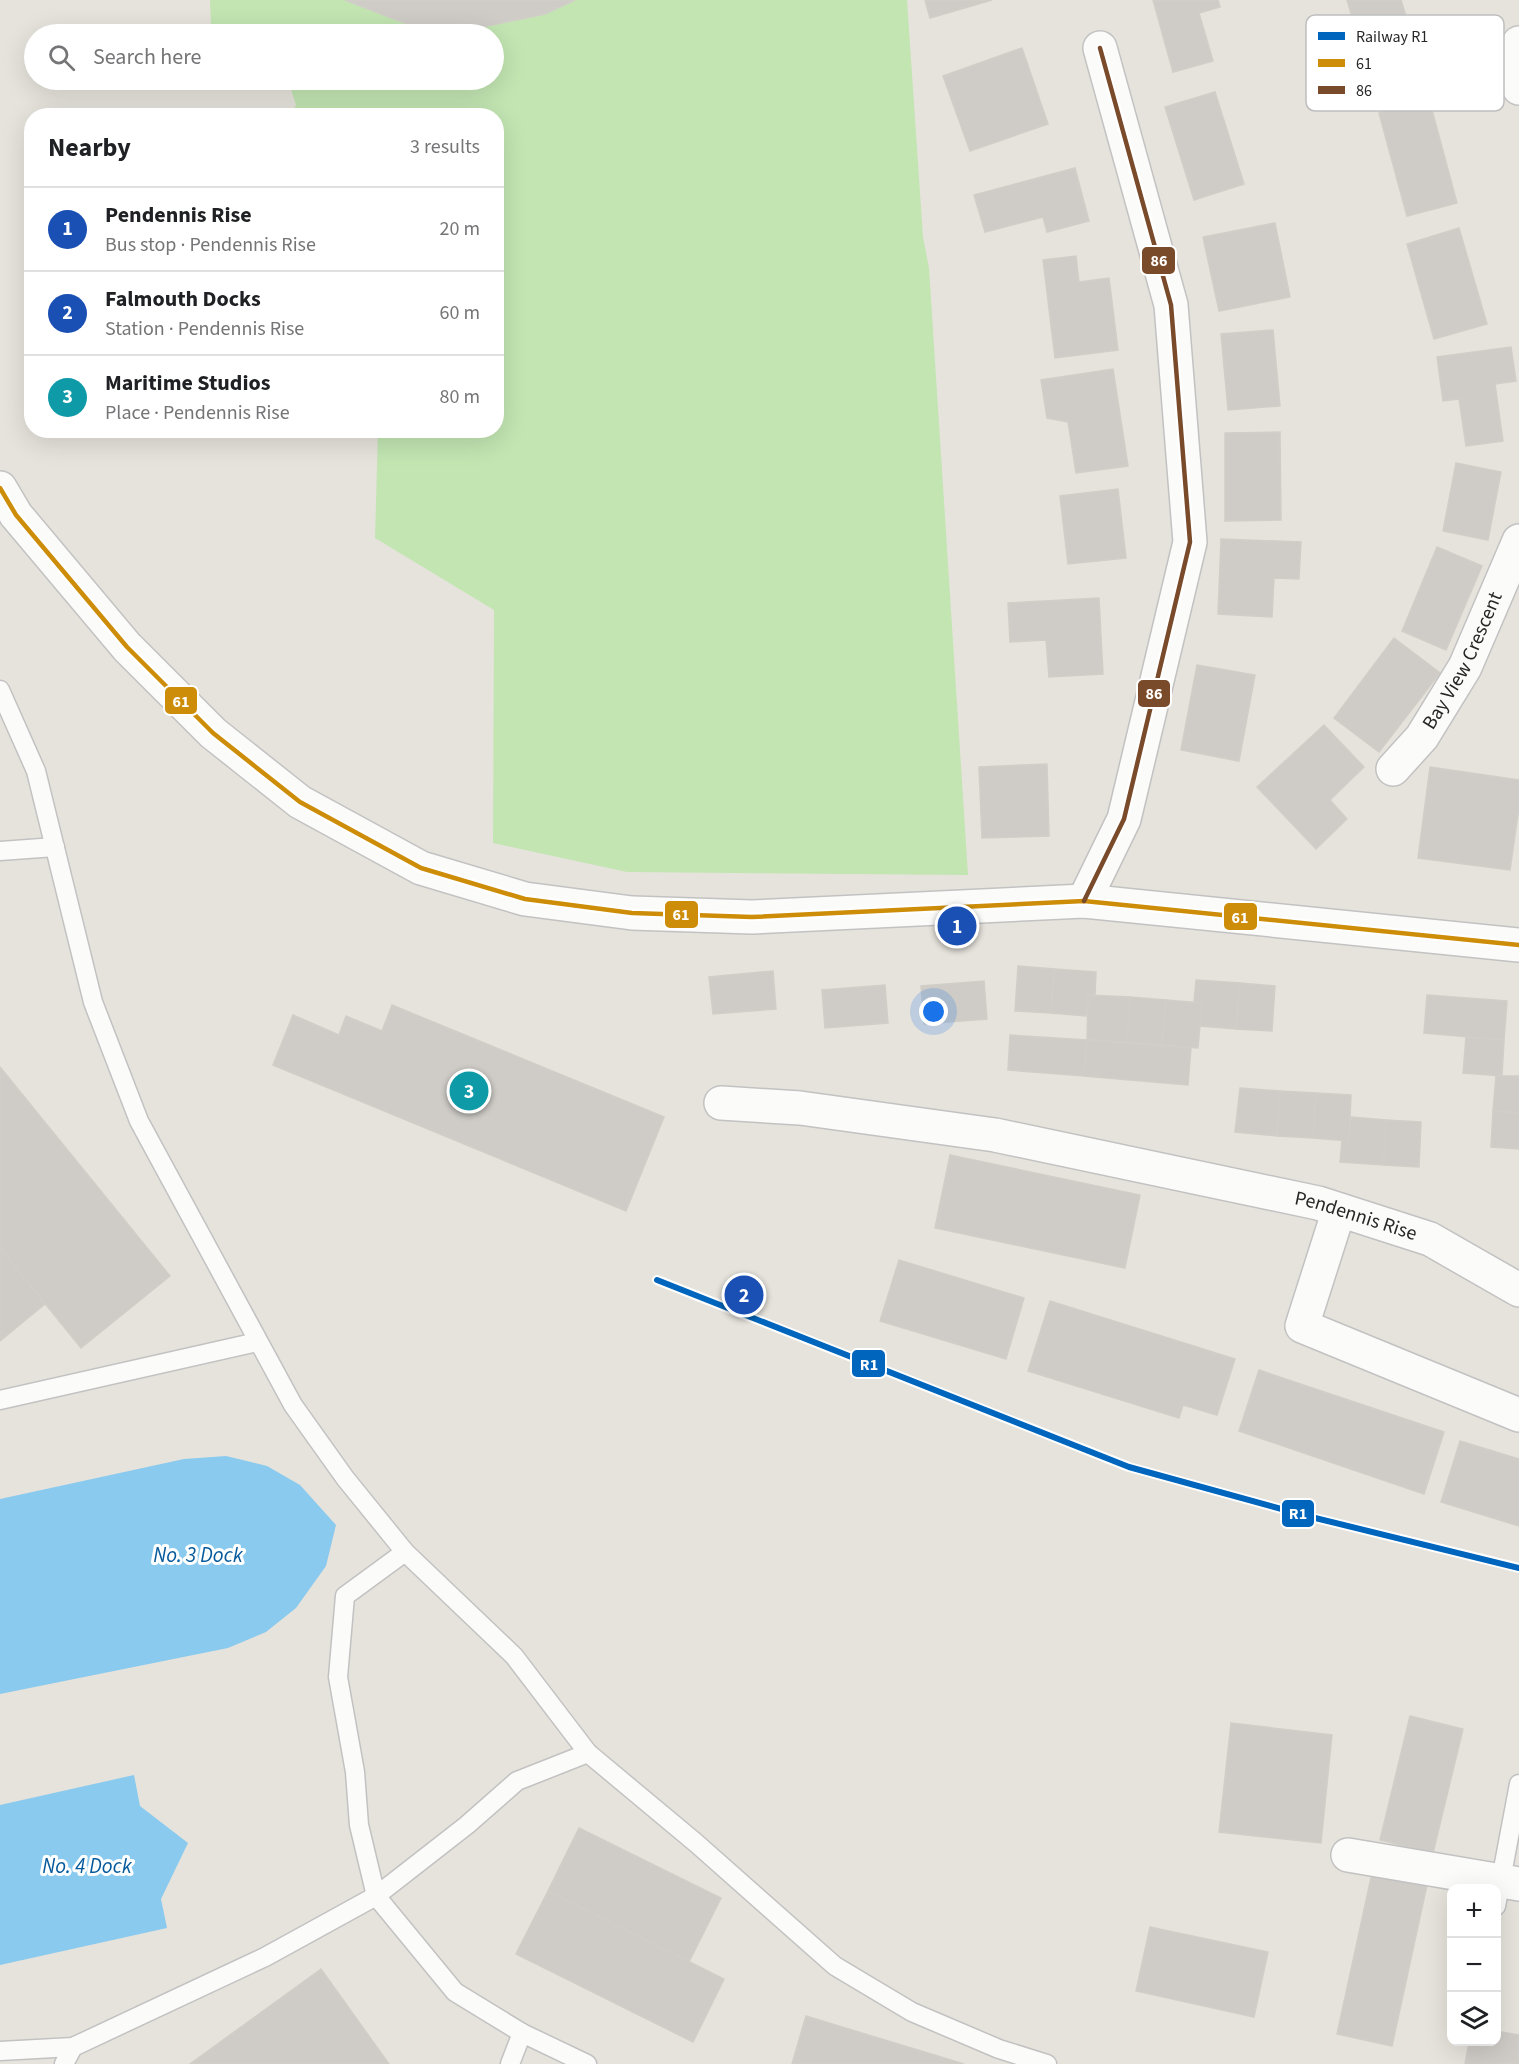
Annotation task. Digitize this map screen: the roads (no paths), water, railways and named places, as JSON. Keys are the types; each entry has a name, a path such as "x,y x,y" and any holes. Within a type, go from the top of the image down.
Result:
{"street":[{"path":"1519,43 1519,88"},
{"path":"1084,901 1124,819 1190,542 1171,305 1100,48"},
{"path":"0,488 16,515 127,647 213,733 300,802 421,868 525,899 632,913 752,917 1084,901 1519,945"},
{"name":"Bay View Crescent","path":"1393,769 1422,737 1465,667 1519,541"},
{"name":"Pendennis Rise","path":"721,1103 800,1108 995,1135 1318,1203 1430,1239 1519,1290"},
{"path":"1339,1210 1302,1326 1519,1415"},
{"path":"1348,1855 1506,1890"}],"lane":[{"path":"0,690 36,771 93,1002 139,1121 257,1342 299,1414 345,1478 405,1552 514,1656 588,1753 696,1843 836,1966 912,2012 999,2049 1047,2064"},
{"path":"0,851 55,847"},
{"path":"0,1400 257,1342"},
{"path":"405,1552 345,1596 338,1677 355,1772 359,1826 376,1896 455,1992 522,2034 587,2064"},
{"path":"0,2051 73,2047 265,1957 376,1896 467,1826 517,1781 588,1753"},
{"path":"1506,1890 1519,1784"},
{"path":"510,2064 522,2034"},
{"path":"64,2064 73,2047"}],"water":[{"name":"No. 3 Dock","path":"226,1456 267,1466 300,1485 336,1525 326,1566 296,1608 266,1632 228,1648 0,1694 0,1499 184,1459"},
{"name":"No. 4 Dock","path":"134,1775 140,1806 188,1843 161,1899 167,1928 0,1965 0,1805"}],"rail line":[{"name":"R1","path":"657,1280 1129,1467 1307,1516 1519,1568"}],"place":[{"name":"Pendennis Rise","path":"957,926"},
{"name":"Maritime Studios","path":"469,1091"},
{"name":"Falmouth Docks","path":"744,1295"}]}
